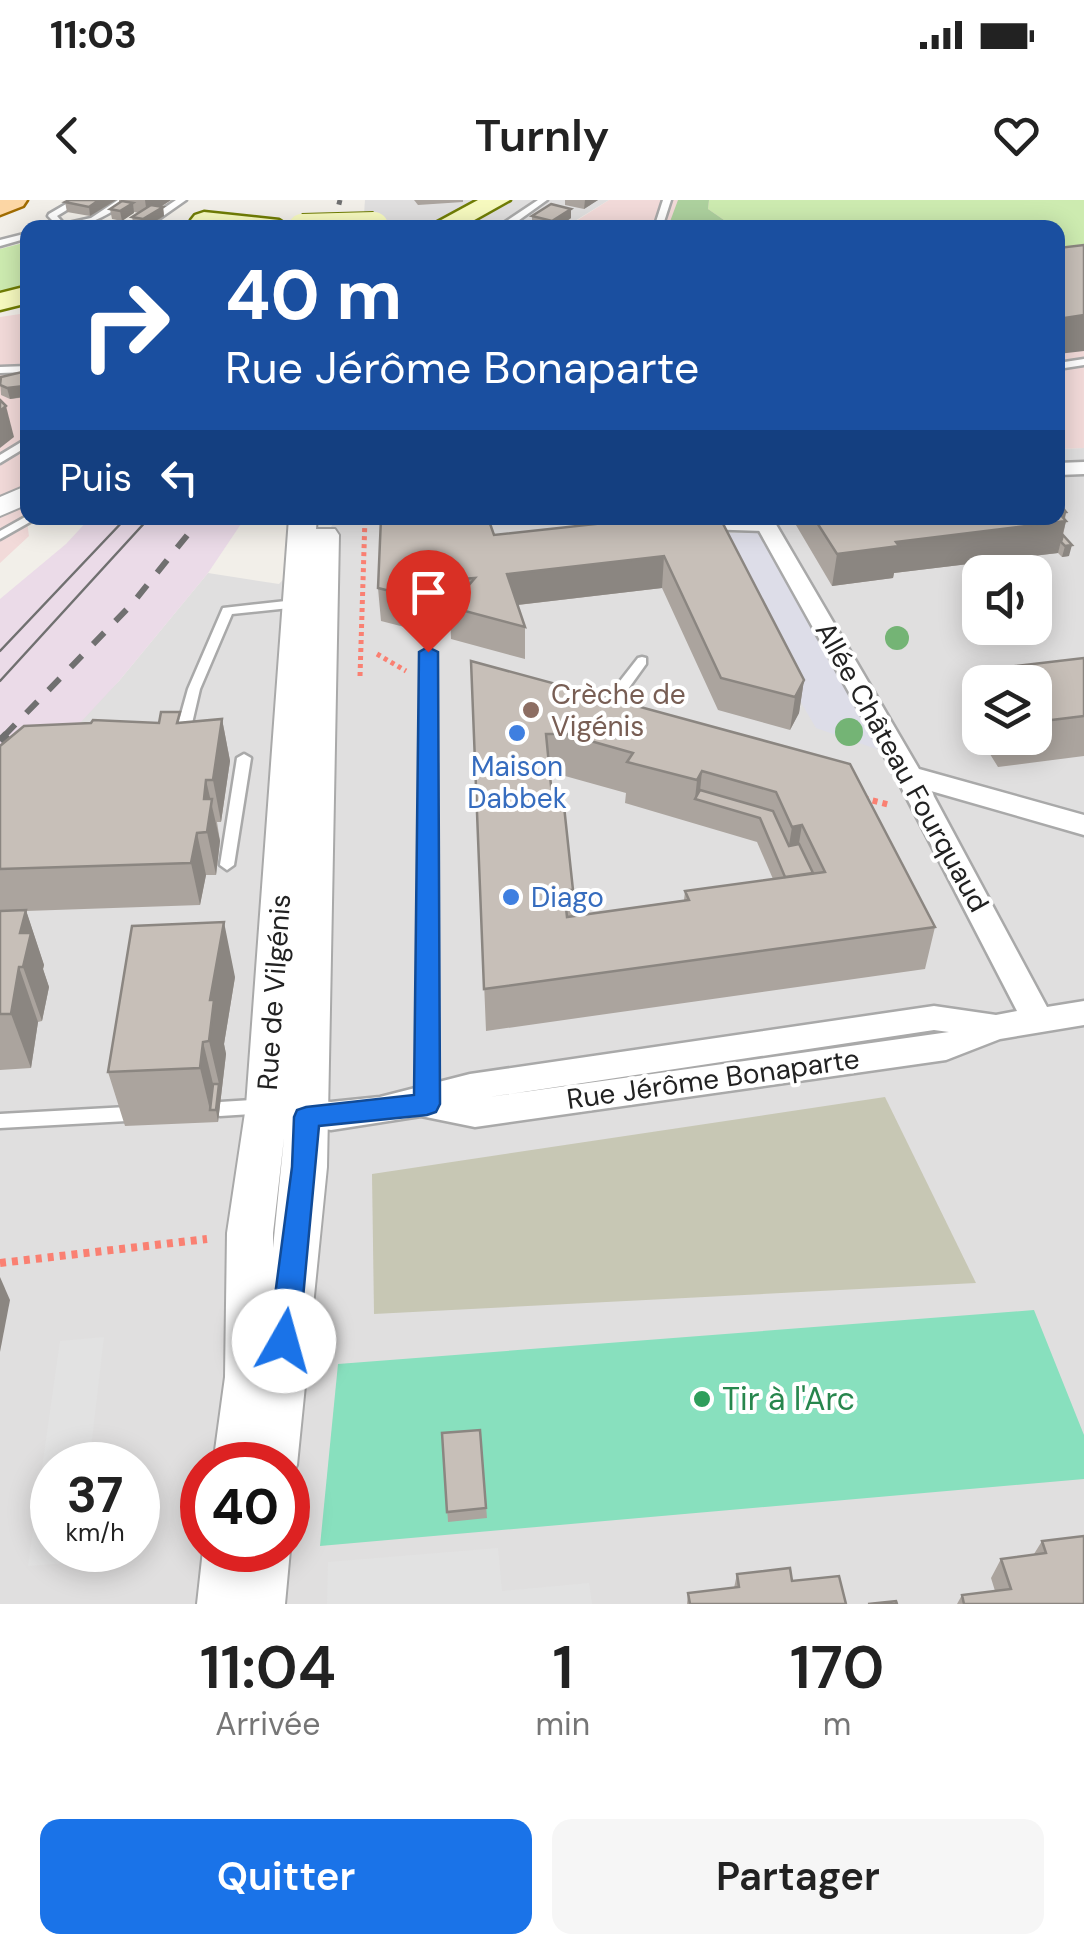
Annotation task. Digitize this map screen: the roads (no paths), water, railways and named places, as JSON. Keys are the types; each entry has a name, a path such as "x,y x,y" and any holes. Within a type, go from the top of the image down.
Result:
{"main road":[{"path":"0,207 13,200"},
{"path":"204,220 232,200"},
{"path":"444,220 498,200"}],"street":[{"name":"Rue de Vilgénis","path":"242,1442 249,1377 250,1233 267,1106 294,604 302,525"},
{"name":"Rue de Vilgénis","path":"275,1442 305,1167 326,525"},
{"name":"Allée Château Fourquaud","path":"768,525 932,817 1038,1020"},
{"path":"909,775 1084,825"},
{"name":"Rue Jérôme Bonaparte","path":"267,1106 306,1117 427,1104 475,1113 946,1047 996,1027 1084,1012"},
{"path":"224,1604 228,1572"},
{"path":"258,1604 262,1572"}],"lane":[{"path":"56,220 52,216 79,200"},
{"path":"94,220 124,200"},
{"path":"151,220 182,200"},
{"path":"514,220 543,200"},
{"path":"691,527 721,525"},
{"path":"183,732 194,689 228,612 294,604"},
{"path":"427,1104 431,688 428,652"},
{"path":"618,693 642,661"},
{"path":"227,865 244,758"},
{"path":"220,1109 267,1106"},
{"path":"0,1121 128,1114"}],"tram line":[{"path":"0,651 119,525"},
{"path":"0,681 143,525"}],"railway":[{"path":"335,220 340,200"},
{"path":"4,736 132,604 195,525"},
{"path":"0,741 7,734"}],"place":[{"name":"Crèche de Vigénis","path":"531,710"},
{"name":"Maison Dabbek","path":"517,733"},
{"name":"Diago","path":"511,897"},
{"name":"Tir à l'Arc","path":"702,1399"}]}
